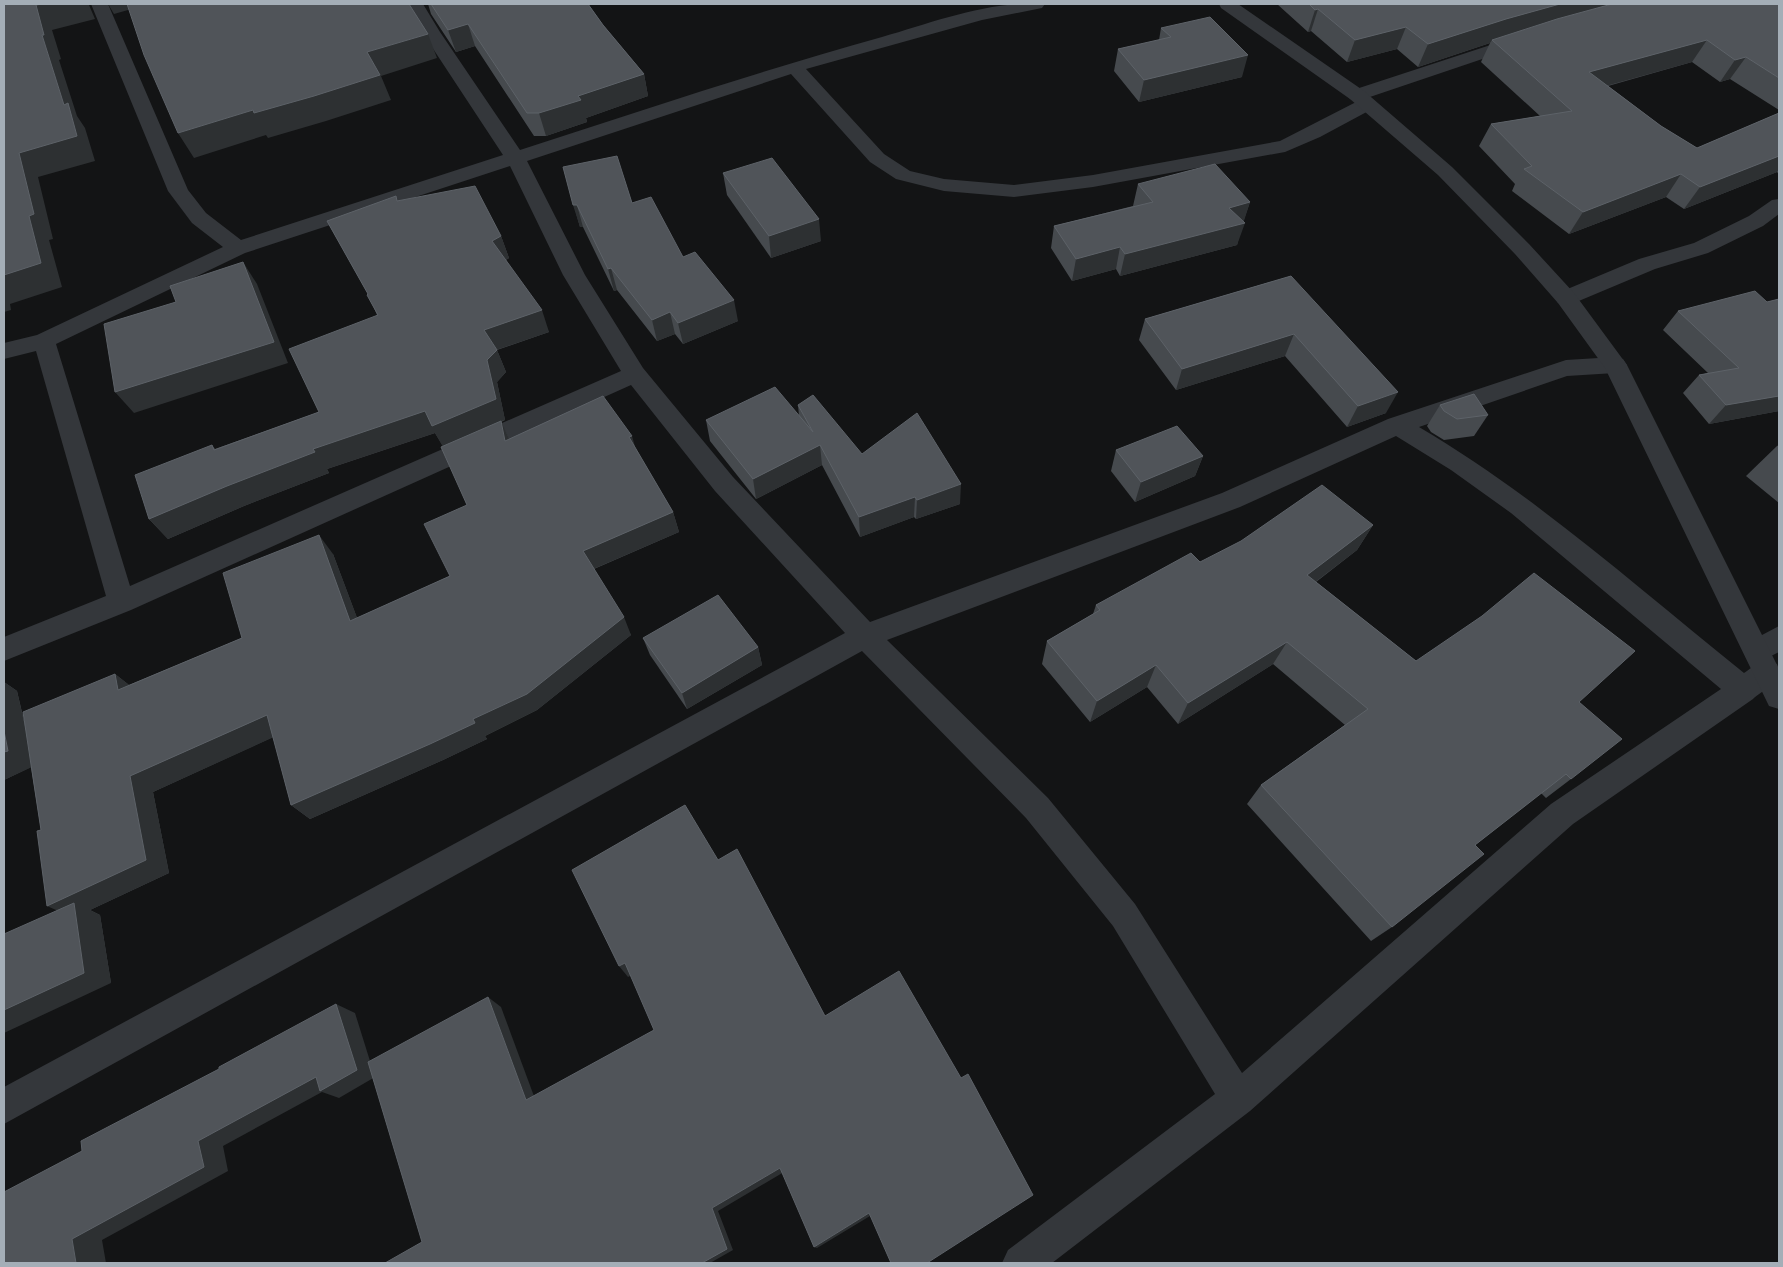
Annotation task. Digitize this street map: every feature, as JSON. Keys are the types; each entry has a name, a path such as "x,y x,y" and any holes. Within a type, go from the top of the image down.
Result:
{"street":[{"path":"99,4 178,191 199,218 238,248"},
{"path":"415,4 431,32 516,159 574,275 635,374 724,484 864,636 1037,808 1124,915 1238,1099"},
{"path":"4,351 44,342 238,248 794,68 980,15 1036,4"},
{"path":"1227,4 1362,99 1445,171 1522,248 1566,298 1614,364 1765,670"},
{"path":"794,68 877,158 903,175 944,185 1014,191 1093,181 1285,146 1314,133 1362,99 1541,34"},
{"path":"1566,298 1647,264 1701,248 1756,221 1779,204"},
{"path":"44,342 121,602"},
{"path":"4,1106 864,636 1231,500 1397,425 1566,368 1614,364"},
{"path":"4,649 121,602 635,374"},
{"path":"1397,425 1460,463 1520,506 1765,670"},
{"path":"1021,1263 1238,1099 1562,814 1765,670"}],"building":[{"path":"4,4 42,4 36,5 44,35 42,35 64,105 68,103 77,136 19,153 34,214 29,216 41,263 4,275"},
{"path":"127,4 409,4 428,34 367,52 380,75 314,96 254,113 253,110 178,133 144,55"},
{"path":"431,4 588,4 644,74 578,96 581,100 539,113 527,113 468,24 448,30"},
{"path":"1309,4 1560,4 1428,44 1406,27 1355,40 1318,9 1315,10"},
{"path":"1612,4 1779,4 1779,78 1746,57 1735,60 1707,40 1589,72 1661,126 1697,148 1779,113 1779,156 1700,187 1681,174 1583,212 1524,169 1532,166 1491,124 1572,111 1492,40"},
{"path":"1210,17 1248,55 1144,80 1118,49 1171,37 1161,28"},
{"path":"617,156 632,203 651,197 683,257 695,252 734,300 678,323 670,312 652,320 611,268 608,269 577,205 573,205 563,167"},
{"path":"772,158 819,219 769,236 723,173"},
{"path":"1215,164 1250,202 1229,208 1245,223 1125,254 1120,247 1076,259 1054,226 1153,202 1138,184"},
{"path":"475,186 501,236 492,241 542,310 484,330 497,350 487,360 496,399 432,426 425,411 313,449 315,452 149,519 135,475 212,445 214,450 319,412 289,349 378,315 327,221 396,196 397,201"},
{"path":"243,262 274,342 115,392 104,324 176,302 170,286"},
{"path":"1291,276 1398,392 1358,406 1294,334 1182,369 1145,319"},
{"path":"1755,291 1767,302 1779,299 1779,396 1726,405 1699,375 1739,368 1678,311"},
{"path":"775,387 813,432 798,405 813,395 862,454 917,413 961,484 917,500 915,497 859,517 820,445 753,479 706,420"},
{"path":"1474,394 1488,415 1457,419 1444,411 1440,405"},
{"path":"603,396 632,436 629,437 673,512 583,551 624,617 527,694 473,719 475,723 291,805 267,715 130,776 146,860 47,906 37,831 41,830 23,712 115,674 118,690 242,638 223,573 319,535 350,621 450,576 424,524 467,505 441,447 501,421 505,441"},
{"path":"1177,426 1203,456 1141,482 1116,450"},
{"path":"1322,485 1373,525 1307,575 1416,661 1482,616 1534,573 1635,651 1579,702 1622,739 1571,779 1566,774 1475,845 1484,854 1392,927 1261,785 1368,709 1287,642 1188,703 1156,665 1097,701 1047,641 1100,610 1096,605 1191,553 1200,562 1241,541"},
{"path":"718,595 758,647 682,693 643,638"},
{"path":"4,731 8,751 4,752"},
{"path":"685,805 718,860 737,849 825,1016 899,971 961,1078 968,1074 1033,1195 927,1263 891,1263 869,1213 814,1247 780,1168 712,1208 727,1249 702,1263 385,1263 422,1242 368,1062 488,997 526,1100 654,1030 625,963 619,966 572,870"},
{"path":"74,903 84,973 4,1010 4,934"},
{"path":"336,1004 357,1070 320,1091 316,1077 198,1141 204,1167 72,1239 76,1263 4,1263 4,1192 82,1151 81,1141 219,1069 219,1067"}]}
